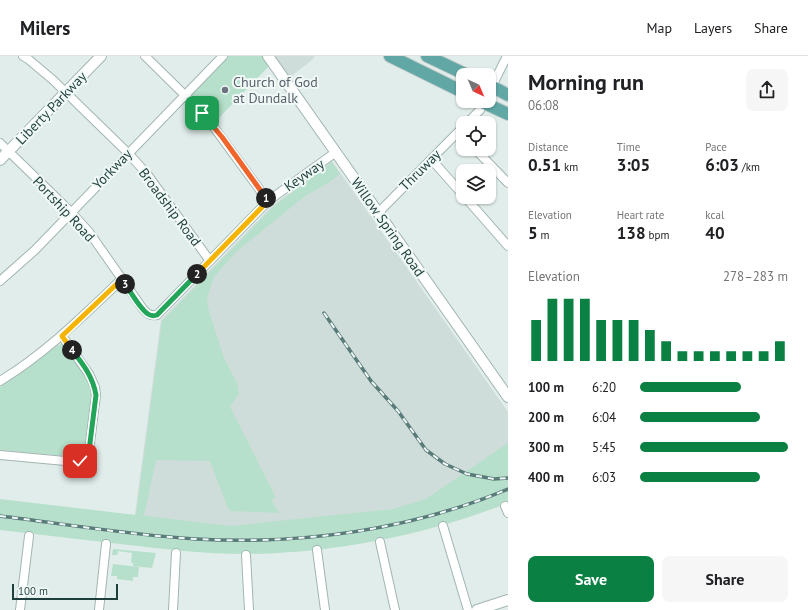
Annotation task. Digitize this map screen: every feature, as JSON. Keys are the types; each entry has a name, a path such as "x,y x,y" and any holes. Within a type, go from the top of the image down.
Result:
{"main road":[{"path":"390,56 456,89"},
{"path":"427,56 456,70"},
{"path":"496,95 508,95"},
{"path":"496,104 508,114"}],"street":[{"name":"Broadship Road","path":"23,56 40,68 66,92 128,153 146,174 210,261"},
{"name":"Liberty Parkway","path":"0,160 101,56"},
{"path":"145,56 202,113 222,137 268,201"},
{"name":"Yorkway","path":"0,281 20,264 223,56"},
{"name":"Willow Spring Road","path":"268,56 508,397"},
{"path":"496,76 507,56"},
{"path":"474,116 481,108"},
{"name":"Thruway","path":"378,213 431,159 456,136"},
{"name":"Portship Road","path":"0,143 71,212 89,232 143,309 153,316"},
{"name":"Keyway","path":"153,316 157,315 268,201 336,152"},
{"path":"482,156 508,183"},
{"path":"431,159 456,187"},
{"path":"471,204 508,246"},
{"path":"0,381 26,364 62,336 122,279"},
{"path":"0,455 76,462 83,458 89,451 96,404 95,387 90,374 62,336"},
{"path":"443,526 468,610"},
{"path":"20,610 29,536"},
{"path":"380,542 395,610"},
{"path":"99,610 106,544"},
{"path":"318,550 325,610"},
{"path":"173,610 176,553"},
{"path":"246,555 249,610"},
{"path":"478,610 508,600"}],"shaded area":[{"path":"273,56 315,56 289,78"},
{"path":"332,161 508,412 508,479 437,502 257,530 134,522 161,320 272,206"}],"green space":[{"path":"228,56 265,56 271,64 215,122 193,100 192,94"},
{"path":"332,162 340,174 328,183 305,196 236,252 214,277 207,297 208,308 224,358 237,383 239,394 230,407 271,488 275,497 271,500 279,513 229,511 210,461 156,460 144,515 137,515 231,526 393,509 426,499 508,443 508,503 413,533 347,546 280,553 231,554 184,551 0,530 0,499 136,515 162,321 273,207"},
{"path":"62,344 91,385 93,394 85,450 77,457 0,450 0,387 58,345"},
{"path":"113,549 156,553 152,568 133,566 133,563 131,563 132,553 118,551 117,555 112,555"},
{"path":"113,564 139,567 138,577 133,577 133,581 117,579 117,576 111,576"}],"railway":[{"path":"324,313 371,381 398,411 426,450 445,464 467,474 494,479 508,478"},
{"path":"0,516 122,532 196,539 236,540 315,537 355,532 433,515 508,489"}],"place":[{"name":"Church of God at Dundalk","path":"225,90"}],"route":[{"path":"80,461 89,451 96,404 95,387 90,374 62,336 122,279 143,309 149,315 157,315 268,201 222,137 202,113"}]}
